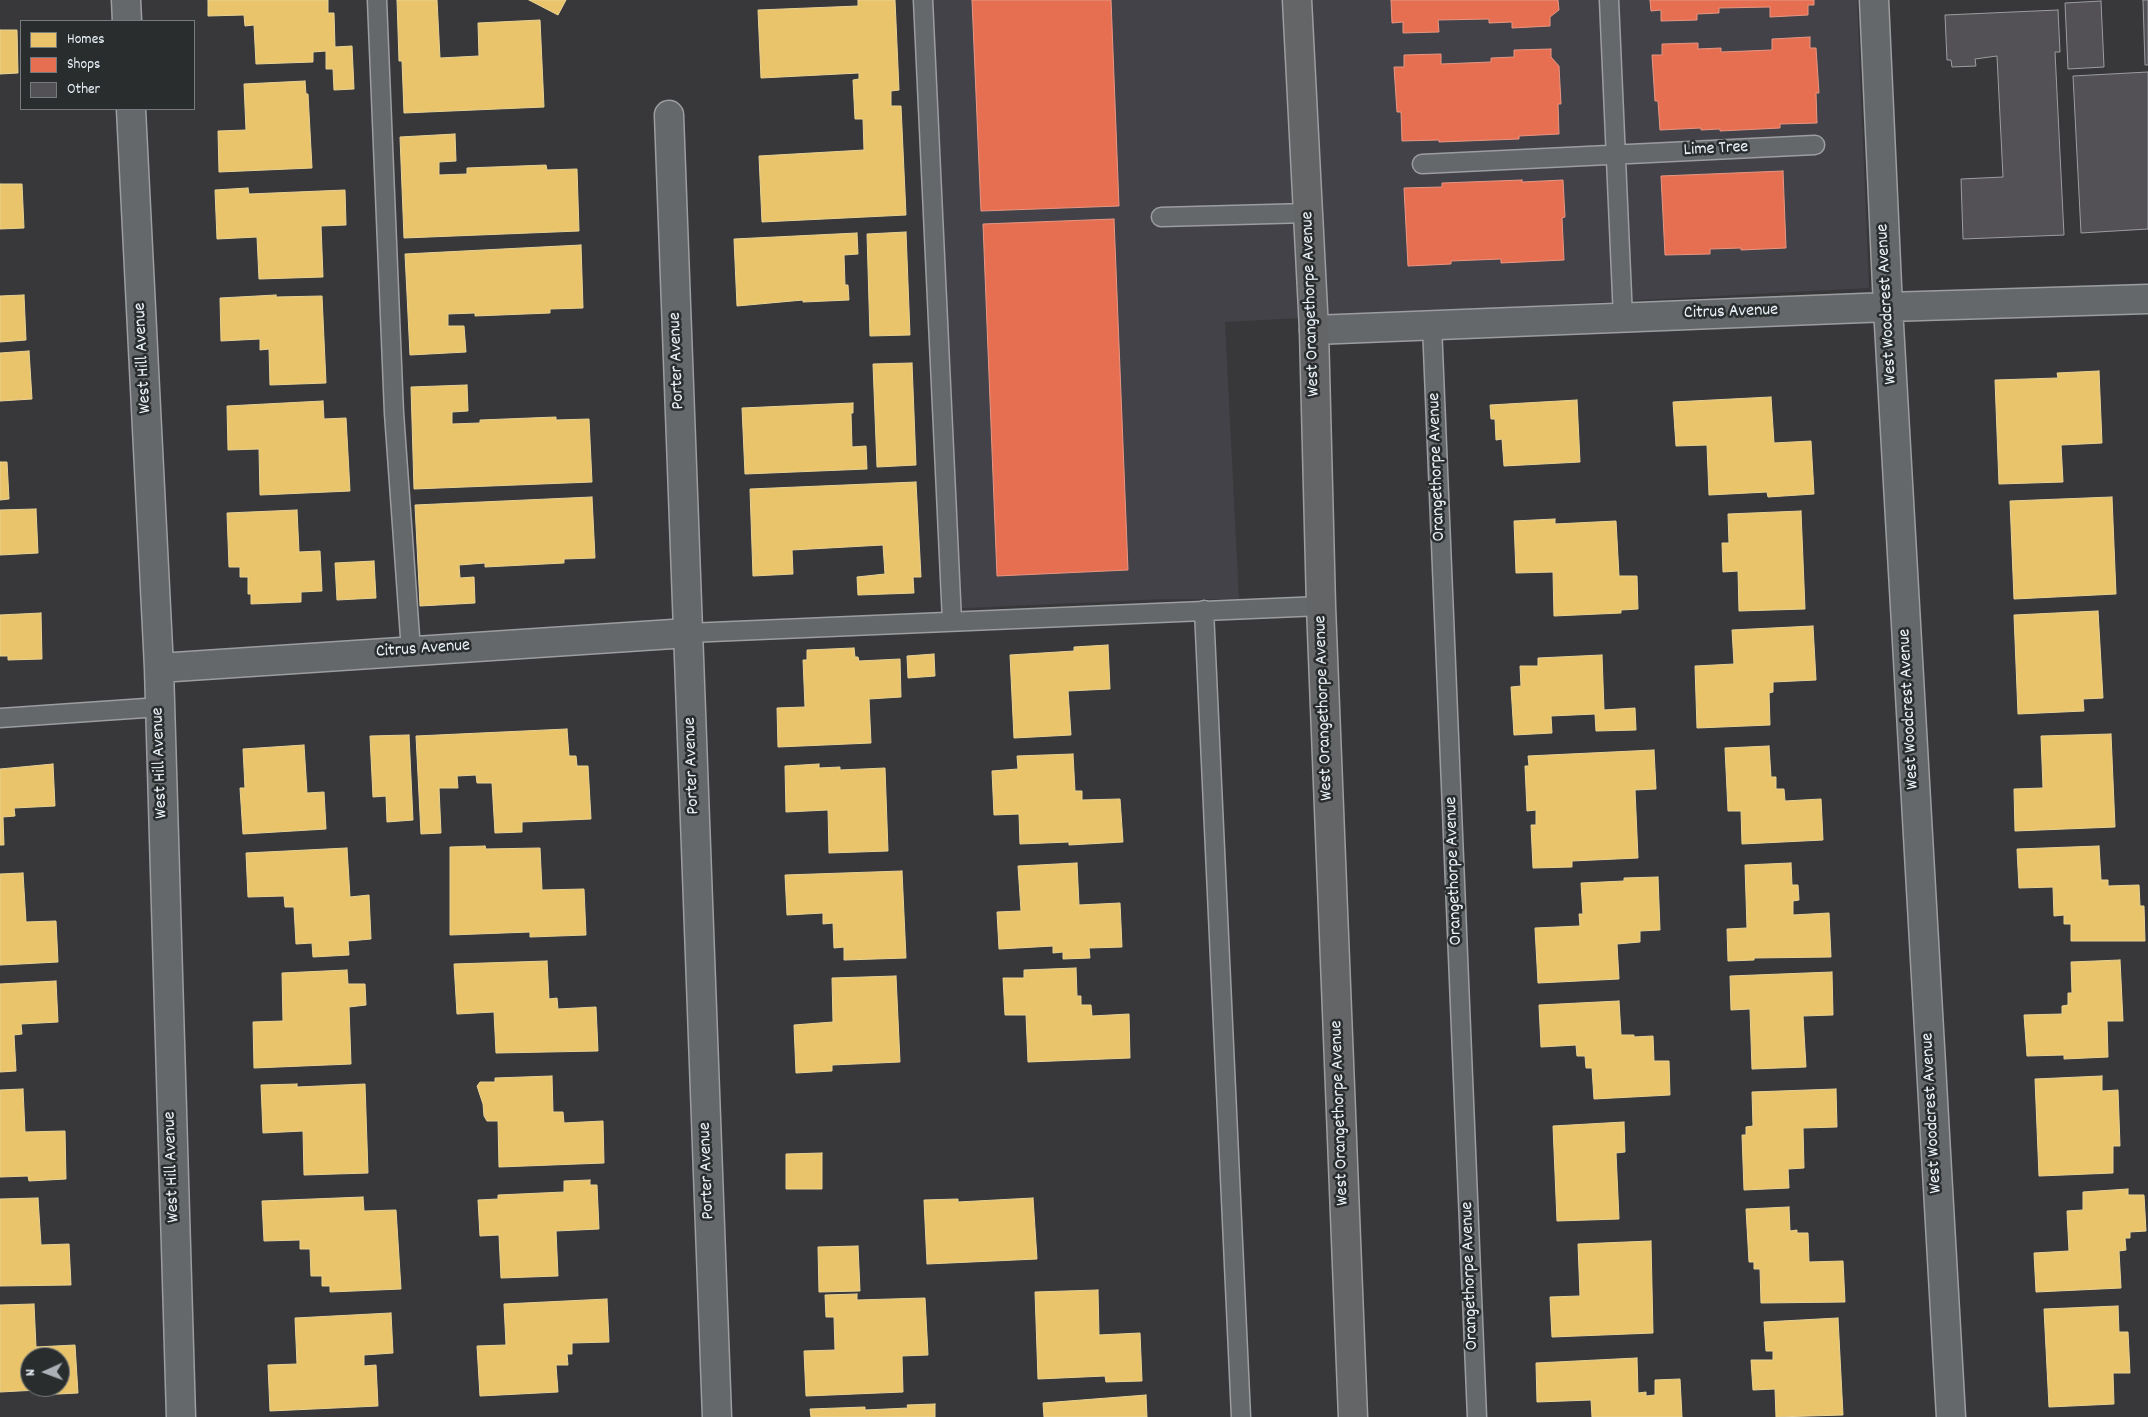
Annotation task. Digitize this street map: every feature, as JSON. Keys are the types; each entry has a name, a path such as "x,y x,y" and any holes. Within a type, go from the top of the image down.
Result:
{"main road":[{"name":"West Orangethorpe Avenue","path":"1297,0 1314,330 1321,606 1353,1417"}],"street":[{"path":"126,0 127,20"},
{"name":"West Woodcrest Avenue","path":"1874,0 1888,307 1951,1417"},
{"name":"West Hill Avenue","path":"131,110 159,668 181,1417"},
{"name":"Porter Avenue","path":"669,115 717,1417"},
{"name":"Citrus Avenue","path":"1314,330 2148,298"},
{"name":"Citrus Avenue","path":"159,668 688,633"}],"lane":[{"path":"377,0 394,413 411,651"},
{"path":"922,0 952,621"},
{"path":"1609,0 1623,318"},
{"name":"Lime Tree","path":"1422,164 1815,145"},
{"path":"1162,217 1308,213"},
{"name":"Orangethorpe Avenue","path":"1432,326 1477,1417"},
{"path":"688,633 1321,606"},
{"path":"1204,610 1241,1417"},
{"path":"0,718 160,707"}],"shaded area":[{"path":"918,0 1857,0 1869,288 1225,322 1239,599 1164,599 944,609"}],"building: Homes":[{"path":"208,0 328,0 328,13 334,13 335,47 352,46 354,89 334,90 333,69 326,69 326,51 313,52 313,62 256,64 254,25 245,26 244,15 208,16"},
{"path":"397,0 437,0 440,58 479,56 478,23 540,20 544,107 404,113 402,61 399,61"},
{"path":"529,0 566,0 558,15"},
{"path":"858,0 895,0 899,90 891,91 891,106 901,106 906,215 762,222 759,156 864,150 863,119 855,119 853,80 859,79 859,73 761,78 758,10 858,6"},
{"path":"0,30 17,30 18,73 0,74"},
{"path":"305,81 306,94 308,94 312,168 219,172 218,131 246,130 244,84"},
{"path":"455,134 456,161 439,162 439,175 467,174 467,168 546,165 547,170 577,169 579,231 404,238 400,137"},
{"path":"0,184 22,184 24,228 0,229"},
{"path":"248,188 249,194 345,190 346,225 321,226 323,277 259,279 257,237 217,239 215,190"},
{"path":"906,232 910,335 870,336 867,234"},
{"path":"857,233 858,254 844,255 845,285 848,285 849,300 803,302 803,300 737,306 734,239"},
{"path":"581,245 583,308 550,309 550,313 475,316 475,313 448,314 448,326 464,326 466,352 410,355 405,254"},
{"path":"24,295 26,340 0,342 0,296"},
{"path":"276,295 276,297 322,296 326,383 270,385 269,349 260,350 260,339 221,341 220,298"},
{"path":"29,351 32,399 0,401 0,353"},
{"path":"912,363 916,465 877,467 873,364"},
{"path":"2099,371 2102,443 2061,445 2063,482 1999,484 1995,380 2058,378 2057,373"},
{"path":"467,385 468,411 452,412 452,424 480,423 480,420 556,417 556,420 589,419 592,482 414,489 411,387"},
{"path":"1771,397 1774,443 1811,441 1814,494 1768,497 1767,492 1709,495 1707,445 1676,446 1673,402"},
{"path":"1577,400 1580,462 1504,466 1502,439 1496,440 1495,419 1491,419 1490,405"},
{"path":"323,401 324,419 346,418 350,491 260,495 259,449 228,450 227,406"},
{"path":"853,403 853,413 851,413 852,447 866,446 867,469 745,474 742,408"},
{"path":"0,462 7,462 9,499 0,500"},
{"path":"916,482 921,577 913,577 914,593 858,595 857,577 885,574 883,545 792,550 793,574 753,576 750,489"},
{"path":"592,497 595,558 564,559 564,563 485,567 485,563 459,565 460,578 474,577 475,603 420,606 415,505"},
{"path":"2112,497 2116,594 2014,599 2010,501"},
{"path":"36,509 38,553 0,555 0,510"},
{"path":"297,510 299,552 320,551 322,591 301,592 301,602 251,604 251,594 248,594 248,577 240,577 240,567 229,567 227,513"},
{"path":"1801,511 1805,609 1739,611 1738,571 1723,572 1722,543 1729,543 1728,514"},
{"path":"1555,519 1555,524 1616,521 1619,576 1637,576 1638,609 1621,610 1621,613 1554,616 1553,572 1516,573 1514,521"},
{"path":"374,561 376,598 337,600 335,563"},
{"path":"2098,611 2103,698 2083,699 2084,711 2018,714 2014,615"},
{"path":"41,613 42,659 8,660 8,656 0,656 0,615"},
{"path":"1813,626 1816,680 1773,682 1773,692 1769,693 1770,725 1697,728 1695,666 1734,664 1732,630"},
{"path":"1108,645 1110,689 1068,691 1071,735 1014,738 1010,655 1074,651 1074,647"},
{"path":"854,648 855,657 858,657 859,661 900,659 901,697 869,699 871,743 778,747 777,708 805,707 803,660 807,660 807,650"},
{"path":"934,654 935,676 908,678 907,656"},
{"path":"1602,655 1604,710 1635,708 1636,730 1596,731 1595,714 1551,716 1552,733 1514,735 1511,687 1521,686 1520,666 1538,666 1538,658"},
{"path":"567,729 569,756 576,756 577,766 588,766 591,819 522,822 522,832 495,833 492,783 477,783 476,775 457,776 458,788 439,788 441,833 421,834 416,736"},
{"path":"2111,734 2115,827 2015,831 2014,789 2043,788 2041,736"},
{"path":"409,735 413,820 387,822 386,796 373,797 370,736"},
{"path":"304,745 307,793 324,792 326,829 243,834 240,788 245,788 243,749"},
{"path":"1769,746 1771,777 1776,777 1776,789 1784,789 1785,801 1821,799 1823,840 1742,844 1741,811 1728,811 1725,748"},
{"path":"1654,750 1656,789 1635,790 1638,858 1572,861 1572,867 1533,868 1531,825 1536,825 1536,810 1527,811 1525,766 1529,766 1528,756"},
{"path":"1073,754 1075,791 1082,791 1082,800 1120,799 1123,842 1069,845 1069,842 1020,844 1019,814 994,815 992,771 1018,769 1017,756"},
{"path":"53,764 55,806 14,808 15,816 3,817 4,845 0,845 0,769"},
{"path":"819,764 819,768 840,767 840,770 885,768 888,851 829,853 828,810 786,812 785,766"},
{"path":"485,846 486,849 540,848 542,890 584,889 586,935 530,937 530,932 450,935 450,847"},
{"path":"2099,846 2101,880 2108,880 2108,886 2139,885 2140,906 2144,906 2145,941 2071,941 2071,924 2064,924 2064,915 2054,916 2053,887 2019,888 2017,849"},
{"path":"347,848 350,897 369,895 371,939 348,941 349,955 313,957 312,943 296,944 294,907 285,907 284,896 248,897 246,853"},
{"path":"1077,863 1079,905 1120,903 1122,947 1089,948 1090,958 1063,959 1063,952 1053,953 1053,946 999,949 997,912 1021,911 1018,866"},
{"path":"1791,863 1792,885 1798,885 1799,900 1793,901 1793,915 1829,913 1831,957 1754,958 1754,960 1728,961 1727,929 1747,928 1745,865"},
{"path":"902,871 906,958 844,960 844,947 834,948 833,923 823,924 823,913 787,915 785,875"},
{"path":"23,873 26,922 56,921 58,962 0,965 0,874"},
{"path":"1658,877 1660,930 1640,931 1640,942 1617,944 1619,979 1538,983 1535,928 1580,926 1579,914 1583,914 1581,883 1624,881 1624,878"},
{"path":"2120,960 2123,1021 2107,1021 2108,1057 2064,1059 2064,1055 2027,1056 2024,1015 2062,1014 2062,1006 2068,1005 2068,993 2072,993 2071,962"},
{"path":"547,961 549,999 557,998 558,1009 596,1007 598,1051 496,1053 494,1012 457,1014 454,964"},
{"path":"1076,968 1077,996 1081,996 1081,1005 1091,1005 1092,1016 1129,1014 1130,1058 1028,1062 1026,1015 1005,1015 1003,978 1024,978 1024,970"},
{"path":"347,970 348,984 365,984 366,1005 349,1007 351,1064 254,1068 253,1022 283,1021 282,973"},
{"path":"1832,972 1833,1015 1803,1016 1806,1067 1752,1069 1750,1009 1731,1010 1730,976"},
{"path":"896,976 900,1062 832,1065 832,1071 796,1073 794,1025 833,1022 832,978"},
{"path":"56,981 58,1022 21,1024 22,1034 14,1035 16,1071 0,1072 0,984"},
{"path":"1619,1001 1621,1035 1634,1035 1634,1037 1653,1036 1654,1061 1669,1061 1670,1095 1594,1099 1592,1068 1586,1068 1585,1056 1577,1056 1576,1045 1541,1047 1539,1005"},
{"path":"552,1076 553,1112 563,1112 564,1123 603,1121 604,1163 499,1167 498,1121 487,1121 484,1116 483,1104 477,1086 480,1082 495,1082 495,1078"},
{"path":"2102,1076 2102,1091 2118,1090 2120,1146 2113,1146 2113,1173 2039,1176 2035,1079"},
{"path":"297,1084 297,1087 365,1084 368,1173 304,1175 303,1131 263,1133 261,1085"},
{"path":"23,1089 25,1132 65,1131 66,1179 29,1181 28,1176 0,1177 0,1090"},
{"path":"1836,1089 1837,1127 1803,1128 1804,1168 1788,1169 1789,1188 1744,1190 1742,1135 1746,1135 1746,1127 1753,1126 1752,1092"},
{"path":"1624,1122 1625,1152 1616,1153 1619,1219 1557,1221 1553,1126"},
{"path":"822,1153 822,1189 786,1189 786,1154"},
{"path":"590,1180 590,1185 597,1185 599,1229 556,1231 558,1276 501,1278 499,1235 480,1236 478,1200 498,1199 498,1195 564,1192 564,1181"},
{"path":"2128,1189 2128,1195 2144,1195 2146,1231 2130,1232 2130,1238 2125,1238 2126,1250 2119,1251 2121,1288 2036,1292 2034,1253 2069,1251 2067,1211 2083,1210 2083,1192"},
{"path":"363,1197 364,1211 396,1210 401,1289 330,1292 330,1286 322,1286 322,1276 311,1276 310,1249 300,1249 300,1240 264,1241 262,1201"},
{"path":"38,1198 41,1245 69,1244 71,1285 0,1286 0,1199"},
{"path":"1033,1198 1037,1259 927,1264 924,1200 958,1199 958,1202"},
{"path":"1789,1207 1790,1231 1797,1230 1797,1233 1808,1233 1809,1262 1843,1261 1845,1302 1761,1303 1760,1269 1754,1269 1754,1262 1749,1262 1746,1209"},
{"path":"1651,1241 1653,1333 1552,1337 1550,1297 1580,1296 1578,1244"},
{"path":"858,1246 860,1291 819,1292 818,1247"},
{"path":"1098,1290 1099,1335 1140,1333 1142,1381 1106,1382 1105,1376 1038,1379 1035,1292"},
{"path":"857,1294 857,1300 925,1298 928,1355 902,1356 903,1392 806,1396 804,1351 835,1350 834,1317 826,1317 825,1295"},
{"path":"607,1299 609,1342 572,1343 572,1354 567,1354 568,1365 556,1365 558,1392 480,1396 477,1346 506,1345 504,1304"},
{"path":"34,1304 36,1347 20,1347 20,1391 0,1392 0,1305"},
{"path":"2118,1306 2119,1332 2128,1332 2130,1373 2113,1373 2114,1404 2049,1407 2044,1309"},
{"path":"391,1313 393,1353 364,1355 364,1366 376,1365 378,1406 270,1411 268,1365 297,1364 295,1318"},
{"path":"1838,1318 1843,1415 1776,1417 1775,1389 1753,1390 1751,1360 1773,1360 1773,1351 1766,1351 1764,1322"},
{"path":"75,1345 78,1393 70,1393 70,1347 36,1347"},
{"path":"1637,1358 1638,1393 1646,1392 1646,1396 1655,1395 1655,1380 1680,1379 1682,1417 1592,1417 1591,1400 1537,1402 1536,1363"},
{"path":"1146,1395 1147,1417 1044,1417 1043,1403"},
{"path":"935,1404 935,1417 811,1417 810,1409 865,1407 865,1410 908,1408 907,1405"}],"building: Shops":[{"path":"972,0 1111,0 1119,206 981,211"},
{"path":"1391,0 1558,0 1559,10 1550,17 1550,26 1512,28 1512,22 1489,23 1489,19 1438,20 1439,32 1403,33 1403,22 1392,23"},
{"path":"1650,0 1814,0 1814,5 1808,5 1808,15 1770,17 1770,7 1719,8 1719,13 1697,14 1697,20 1661,21 1661,10 1651,11"},
{"path":"1810,37 1810,48 1816,48 1819,93 1816,93 1817,123 1780,124 1780,128 1720,131 1720,129 1701,130 1701,128 1660,130 1658,101 1655,101 1652,55 1662,55 1662,44 1698,43 1698,49 1721,48 1721,52 1772,50 1772,39"},
{"path":"1551,49 1551,57 1559,66 1561,104 1558,104 1559,134 1519,136 1519,139 1439,142 1439,140 1402,141 1401,112 1397,112 1394,67 1404,67 1404,55 1441,54 1441,64 1491,62 1491,58 1514,57 1514,50"},
{"path":"1783,171 1786,248 1710,249 1710,254 1665,255 1661,176"},
{"path":"1522,180 1522,182 1563,180 1565,217 1562,218 1564,260 1501,263 1501,259 1451,261 1451,264 1408,266 1404,188 1442,187 1442,183"},
{"path":"1114,219 1128,570 997,576 983,224"}],"building: Other":[{"path":"2143,0 2148,0 2148,65 2145,65"},
{"path":"2101,1 2104,67 2068,69 2065,3"},
{"path":"2058,10 2060,52 2055,52 2064,235 1963,239 1961,179 2003,177 1997,56 1975,59 1976,66 1952,67 1951,60 1947,60 1945,15"},
{"path":"2148,72 2148,229 2081,233 2073,76"}]}
